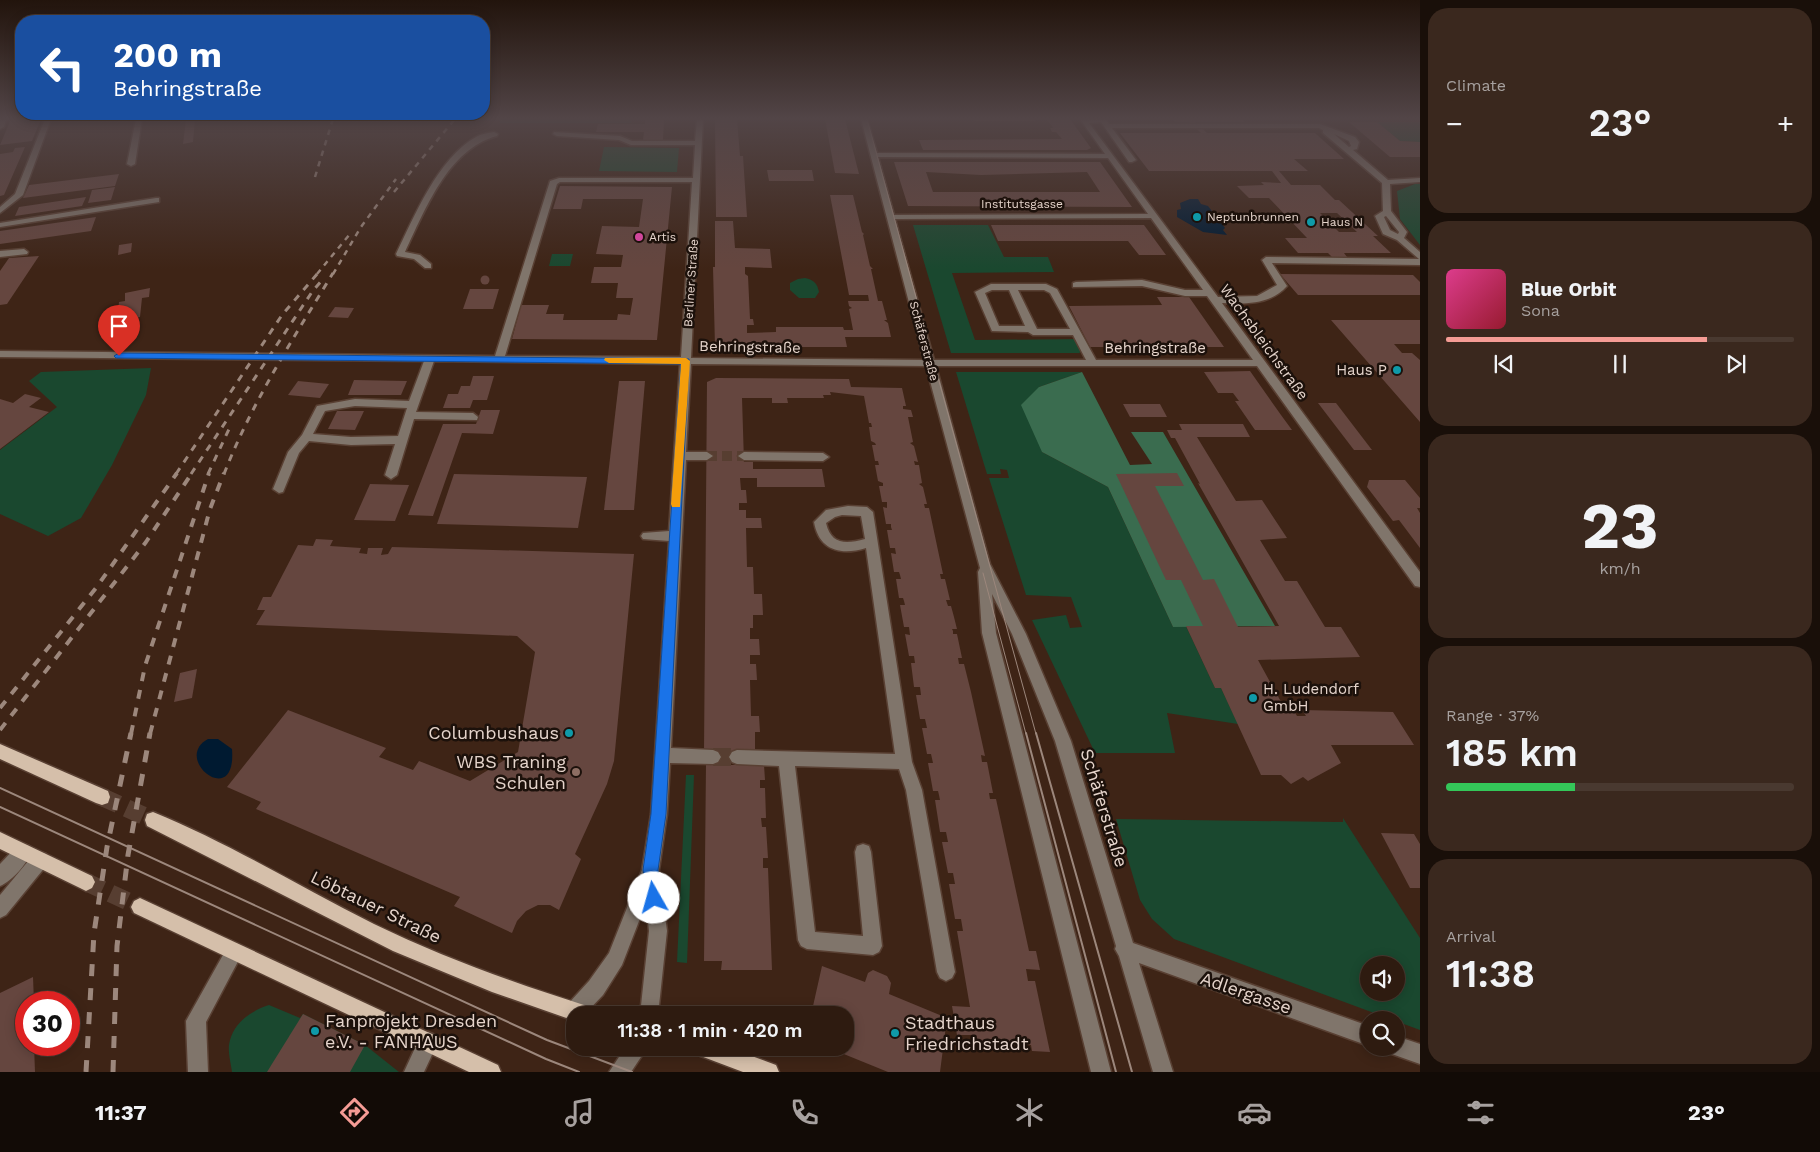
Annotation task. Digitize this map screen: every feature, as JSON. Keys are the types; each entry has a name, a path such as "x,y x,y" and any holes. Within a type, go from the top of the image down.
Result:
{"main road":[{"path":"0,751 102,798"},
{"name":"Löbtauer Straße","path":"153,820 398,944 460,972 526,997 566,1009"},
{"path":"0,840 86,882"},
{"path":"140,907 491,1072"},
{"path":"726,1056 769,1072"}],"street":[{"path":"0,211 19,195 29,169"},
{"path":"428,266 417,257 400,254 421,210 448,169"},
{"name":"Berliner Straße","path":"585,1006 616,959 650,870 659,814 674,536 698,169"},
{"name":"Schäferstraße","path":"878,169 984,564 1018,634 1063,741 1090,826 1124,949 1162,1072"},
{"name":"Wachsbleichstraße","path":"1120,169 1420,582"},
{"path":"1370,169 1386,182 1420,180"},
{"path":"499,359 553,183 574,180 697,180"},
{"path":"1386,182 1387,212 1394,218 1403,232 1400,238"},
{"path":"0,225 156,200"},
{"path":"1387,212 1379,216 1386,232 1400,238 1420,257"},
{"name":"Institutsgasse","path":"890,217 1154,216"},
{"path":"0,254 24,252"},
{"path":"1076,285 1142,283 1185,293 1256,300 1271,296 1282,286 1266,260 1420,262"},
{"path":"1032,329 995,329 980,292 991,287 1046,287 1054,291 1093,363"},
{"path":"1012,287 1033,332 1076,332"},
{"name":"Behringstraße","path":"0,354 930,363 1260,363"},
{"path":"391,475 411,410 430,358"},
{"path":"279,488 294,452 306,437 321,409 339,403 358,401 411,410 473,417"},
{"path":"306,437 350,441 402,440"},
{"path":"680,456 707,456"},
{"path":"744,456 822,457"},
{"path":"647,536 674,536"},
{"path":"871,542 904,762 914,790 946,972"},
{"name":"Schäferstraße","path":"984,564 989,633 1101,1072"},
{"path":"663,755 712,757"},
{"path":"737,758 904,762"},
{"path":"786,758 806,940 873,946 862,852"},
{"path":"0,877 23,852"},
{"path":"0,909 40,860"},
{"name":"Berliner Straße","path":"650,870 658,931 650,1006"},
{"name":"Adlergasse","path":"1124,949 1360,1033"},
{"path":"198,1072 196,1021 234,952"},
{"path":"414,1072 428,1042"},
{"path":"1405,1049 1420,1054"},
{"path":"619,1072 631,1056"}],"green space":[{"path":"599,169 677,169 677,172 599,171"},
{"path":"1420,184 1420,245 1400,219 1397,191"},
{"path":"913,225 988,225 1004,257 1048,257 1054,272 952,273 975,340 1085,339 1090,347 1079,353 951,353"},
{"path":"552,254 573,254 570,266 549,266"},
{"path":"805,278 815,282 817,286 819,292 815,298 799,298 790,290 790,283"},
{"path":"151,368 146,395 112,465 81,518 48,536 0,514 0,450 57,407 29,381 41,372"},
{"path":"956,372 1082,372 1039,387 1042,452 1108,487 1173,627 1186,626 1215,688 1221,688 1238,724 1167,713 1175,753 1095,753 1032,620 1066,615 1070,628 1082,627 1071,597 1026,595 989,478 1009,478 1007,470 1000,469 1001,474 987,474"},
{"path":"1082,372 1130,465 1152,464 1131,432 1163,432 1275,626 1173,627 1108,487 1042,452 1021,405 1039,387"},
{"path":"686,775 694,775 687,963 677,962"},
{"path":"1343,818 1420,938 1420,1030 1405,1024 1405,1011 1369,1011 1174,939 1152,919 1140,900 1116,819 1343,822"},
{"path":"269,1005 300,1018 303,1014 365,1045 399,1072 232,1072 229,1045 234,1031 243,1019"}],"water":[{"name":"Neptunbrunnen","path":"1190,199 1198,199 1201,204 1208,206 1225,228 1223,230 1227,235 1203,232 1177,217 1177,210 1181,209 1180,203"},
{"path":"208,739 218,739 232,749 231,767 225,776 217,778 208,775 201,767 197,758 199,748"}],"building":[{"path":"0,169 15,169 4,195 0,196"},
{"path":"716,169 744,169 747,217 716,217"},
{"path":"834,169 858,169 859,174 835,173"},
{"path":"896,169 1105,169 1132,207 908,206","holes":["926,172 981,175 1087,172 1100,192 933,192"]},
{"name":"Haus N","path":"1147,169 1306,169 1308,171 1279,171 1291,185 1320,185 1378,236 1373,236 1391,253 1344,253 1347,257 1332,257 1328,253 1298,253 1285,238 1307,238 1269,198 1249,198 1237,186 1264,185 1261,182 1281,183 1272,171 1149,171","holes":["1320,213 1337,213 1357,232 1339,232"]},
{"path":"767,170 812,170 814,181 769,181"},
{"path":"119,174 115,186 23,198 29,185"},
{"path":"560,186 672,187 657,340 512,339 521,305 549,305 546,314 564,314 563,320 617,320 618,314 630,315 633,298 616,298 618,283 591,283 594,267 621,267 623,255 596,254 602,226 639,227 643,199 583,199 581,209 553,209"},
{"path":"115,187 111,200 88,203 92,190"},
{"path":"830,195 853,195 864,234 870,266 873,269 871,269 878,301 882,301 887,320 884,320 888,323 891,337 845,337 847,347 715,347 713,267 715,267 715,221 733,221 735,248 770,249 772,268 745,267 745,274 748,276 750,319 753,319 754,325 747,325 747,333 776,332 776,327 843,327 844,330 853,330 849,309 852,308 849,306 848,301 869,301 868,295 849,295"},
{"path":"86,197 82,206 15,216 19,207"},
{"path":"96,217 91,231 0,244 0,231"},
{"path":"991,225 1144,225 1166,255 1139,255 1128,241 998,241"},
{"path":"132,243 131,252 118,255 119,245"},
{"path":"39,256 7,304 0,305 0,271 9,258"},
{"path":"1280,274 1413,275 1420,282 1420,295 1298,295"},
{"path":"485,276 489,280 485,284 481,280"},
{"path":"150,288 149,297 142,298 140,317 117,322 119,302 125,301 125,293"},
{"path":"470,289 499,289 493,309 463,309"},
{"path":"1157,297 1189,297 1224,347 1090,347 1069,306 1162,305"},
{"path":"335,307 354,308 348,318 328,317"},
{"name":"Haus P","path":"1331,320 1420,320 1420,344 1394,344 1402,353 1412,353 1420,360 1420,422"},
{"path":"1250,371 1292,430 1255,430 1235,401 1239,401 1233,393 1218,393 1204,372"},
{"path":"473,376 494,376 487,400 473,400 470,408 443,408 448,394 458,394 461,386 470,386"},
{"path":"716,378 849,379 851,387 902,388 906,406 903,406 903,409 911,410 913,417 908,417 913,442 910,443 914,446 918,462 914,461 915,465 919,465 922,483 919,484 923,487 927,504 924,504 925,508 929,508 943,574 940,574 941,579 945,579 950,600 946,600 948,606 951,606 957,629 952,629 953,634 957,634 962,658 958,658 959,664 964,664 971,692 985,756 981,755 982,762 987,762 993,793 989,793 990,799 996,799 1029,951 1036,951 1040,970 1026,969 1028,981 1035,981 1050,1052 1032,1051 1031,1045 977,1044 976,1035 957,1035 952,1006 970,1007 957,931 963,931 961,919 955,919 949,884 955,884 953,873 948,873 942,842 948,842 946,832 940,832 935,800 940,800 938,791 933,791 928,763 933,763 931,754 927,754 922,728 927,728 925,719 920,719 916,695 921,695 920,687 914,687 911,663 915,663 914,656 909,656 905,634 910,635 909,627 904,627 900,605 905,605 903,598 899,598 896,579 901,579 899,572 894,572 891,553 896,554 895,548 890,548 887,530 892,530 891,524 886,524 883,507 887,508 887,502 882,502 879,486 883,486 883,483 878,481 875,465 879,465 878,461 875,461 872,445 876,445 871,441 869,427 872,427 871,423 869,423 864,396 830,392 831,395 823,395 824,398 787,398 788,403 772,403 772,398 742,398 744,462 753,462 753,469 822,469 825,487 757,487 757,478 740,478 741,490 746,490 747,503 739,503 739,510 746,510 746,518 761,518 762,528 746,528 747,567 753,567 754,594 762,594 763,615 753,615 753,628 750,628 750,639 759,639 760,655 750,655 750,664 756,664 757,680 750,680 751,716 759,716 760,732 755,732 755,752 726,752 726,765 764,765 765,780 760,780 760,788 765,788 766,818 761,818 762,827 766,827 768,858 763,858 763,868 768,868 772,970 721,970 722,961 704,961 707,382"},
{"path":"354,380 407,381 401,395 348,395"},
{"path":"298,381 329,384 320,398 288,395"},
{"path":"619,381 645,381 634,510 604,510"},
{"path":"25,394 41,398 29,407 49,412 0,449 0,399 13,403"},
{"path":"1318,403 1336,403 1372,450 1354,450"},
{"path":"1123,404 1160,404 1167,417 1130,417"},
{"path":"481,410 500,410 493,434 462,433 433,516 408,515 443,424 476,424"},
{"path":"337,411 364,411 355,430 328,429"},
{"path":"1179,424 1243,424 1250,437 1197,437 1236,501 1262,500 1287,538 1260,540 1285,581 1297,581 1325,627 1341,627 1360,657 1258,660 1285,709 1293,709 1297,716 1306,716 1302,710 1393,712 1414,745 1331,745 1341,763 1308,781 1303,777 1291,784 1281,775 1261,775 1221,688 1215,688 1186,626 1203,626 1181,580 1166,580 1116,474 1177,473 1184,486 1155,486 1203,580 1214,579 1238,627 1279,626 1198,483 1200,484 1175,438 1171,438 1167,430 1182,430"},
{"path":"454,474 587,477 578,528 437,524"},
{"path":"1369,480 1405,480 1420,498 1420,508 1417,508 1420,513 1420,548 1399,520 1393,521 1367,487"},
{"path":"370,484 409,485 395,521 354,520"},
{"name":"Columbushaus","path":"316,539 333,540 330,546 361,548 359,553 367,554 368,548 383,548 381,555 388,554 392,547 634,554 614,761 607,784 575,854 581,859 559,910 550,905 538,905 526,911 517,921 512,933 454,906 460,897 256,809 261,802 227,787 288,710 386,748 379,757 413,770 419,761 470,781 518,752 535,652 517,636 256,625 265,610 257,610 263,597 271,597 298,545 313,546"},
{"path":"197,669 192,698 174,702 180,673"},
{"path":"1381,833 1414,834 1420,844 1420,888 1410,888"},
{"name":"Stadthaus Friedrichstadt","path":"822,966 865,982 868,973 873,970 887,976 891,983 889,994 947,1018 940,1072 888,1072 849,1056 854,1056 854,1006 813,1006"},
{"path":"33,977 34,991 15,991 15,1056 34,1056 35,1072 0,1072 0,993"},
{"name":"Fanprojekt Dresden e.V. - FANHAUS","path":"303,1014 365,1045 350,1072 267,1072"}],"tunnel":[{"path":"707,456 744,456"},
{"path":"713,757 737,757"},
{"path":"102,797 153,820"},
{"path":"86,882 140,907"}],"tram line":[{"path":"881,169 1036,734"},
{"path":"983,573 1026,734"},
{"path":"1026,733 1116,1072"},
{"path":"1036,733 1132,1072"},
{"path":"0,788 547,1040 632,1072"},
{"path":"0,807 546,1059 579,1072"}],"railway":[{"path":"315,177 317,169"},
{"path":"394,192 413,169"},
{"path":"333,274 361,227 396,179"},
{"path":"317,274 350,234"},
{"path":"176,474 282,315 318,273"},
{"path":"224,474 260,396 333,273"},
{"path":"191,474 312,292 323,279"},
{"path":"208,474 230,427"},
{"path":"0,708 96,588 177,473"},
{"path":"0,730 146,542 192,473"},
{"path":"131,734 145,666 209,473"},
{"path":"150,734 210,509 224,473"},
{"path":"86,1072 94,933 107,847 131,733"},
{"path":"113,1072 117,946 128,855 150,733"}],"slow traffic":[{"path":"609,360 686,361 676,504"}],"place":[{"name":"Neptunbrunnen","path":"1197,217"},
{"name":"Haus N","path":"1311,222"},
{"name":"Artis","path":"639,237"},
{"name":"Haus P","path":"1397,370"},
{"name":"H. Ludendorf GmbH","path":"1253,698"},
{"name":"Columbushaus","path":"569,733"},
{"name":"WBS Traning Schulen","path":"576,772"},
{"name":"Fanprojekt Dresden e.V. - FANHAUS","path":"315,1031"},
{"name":"Stadthaus Friedrichstadt","path":"895,1033"}],"route":[{"path":"119,356 686,361 666,658 659,814 650,870 654,898"}]}
